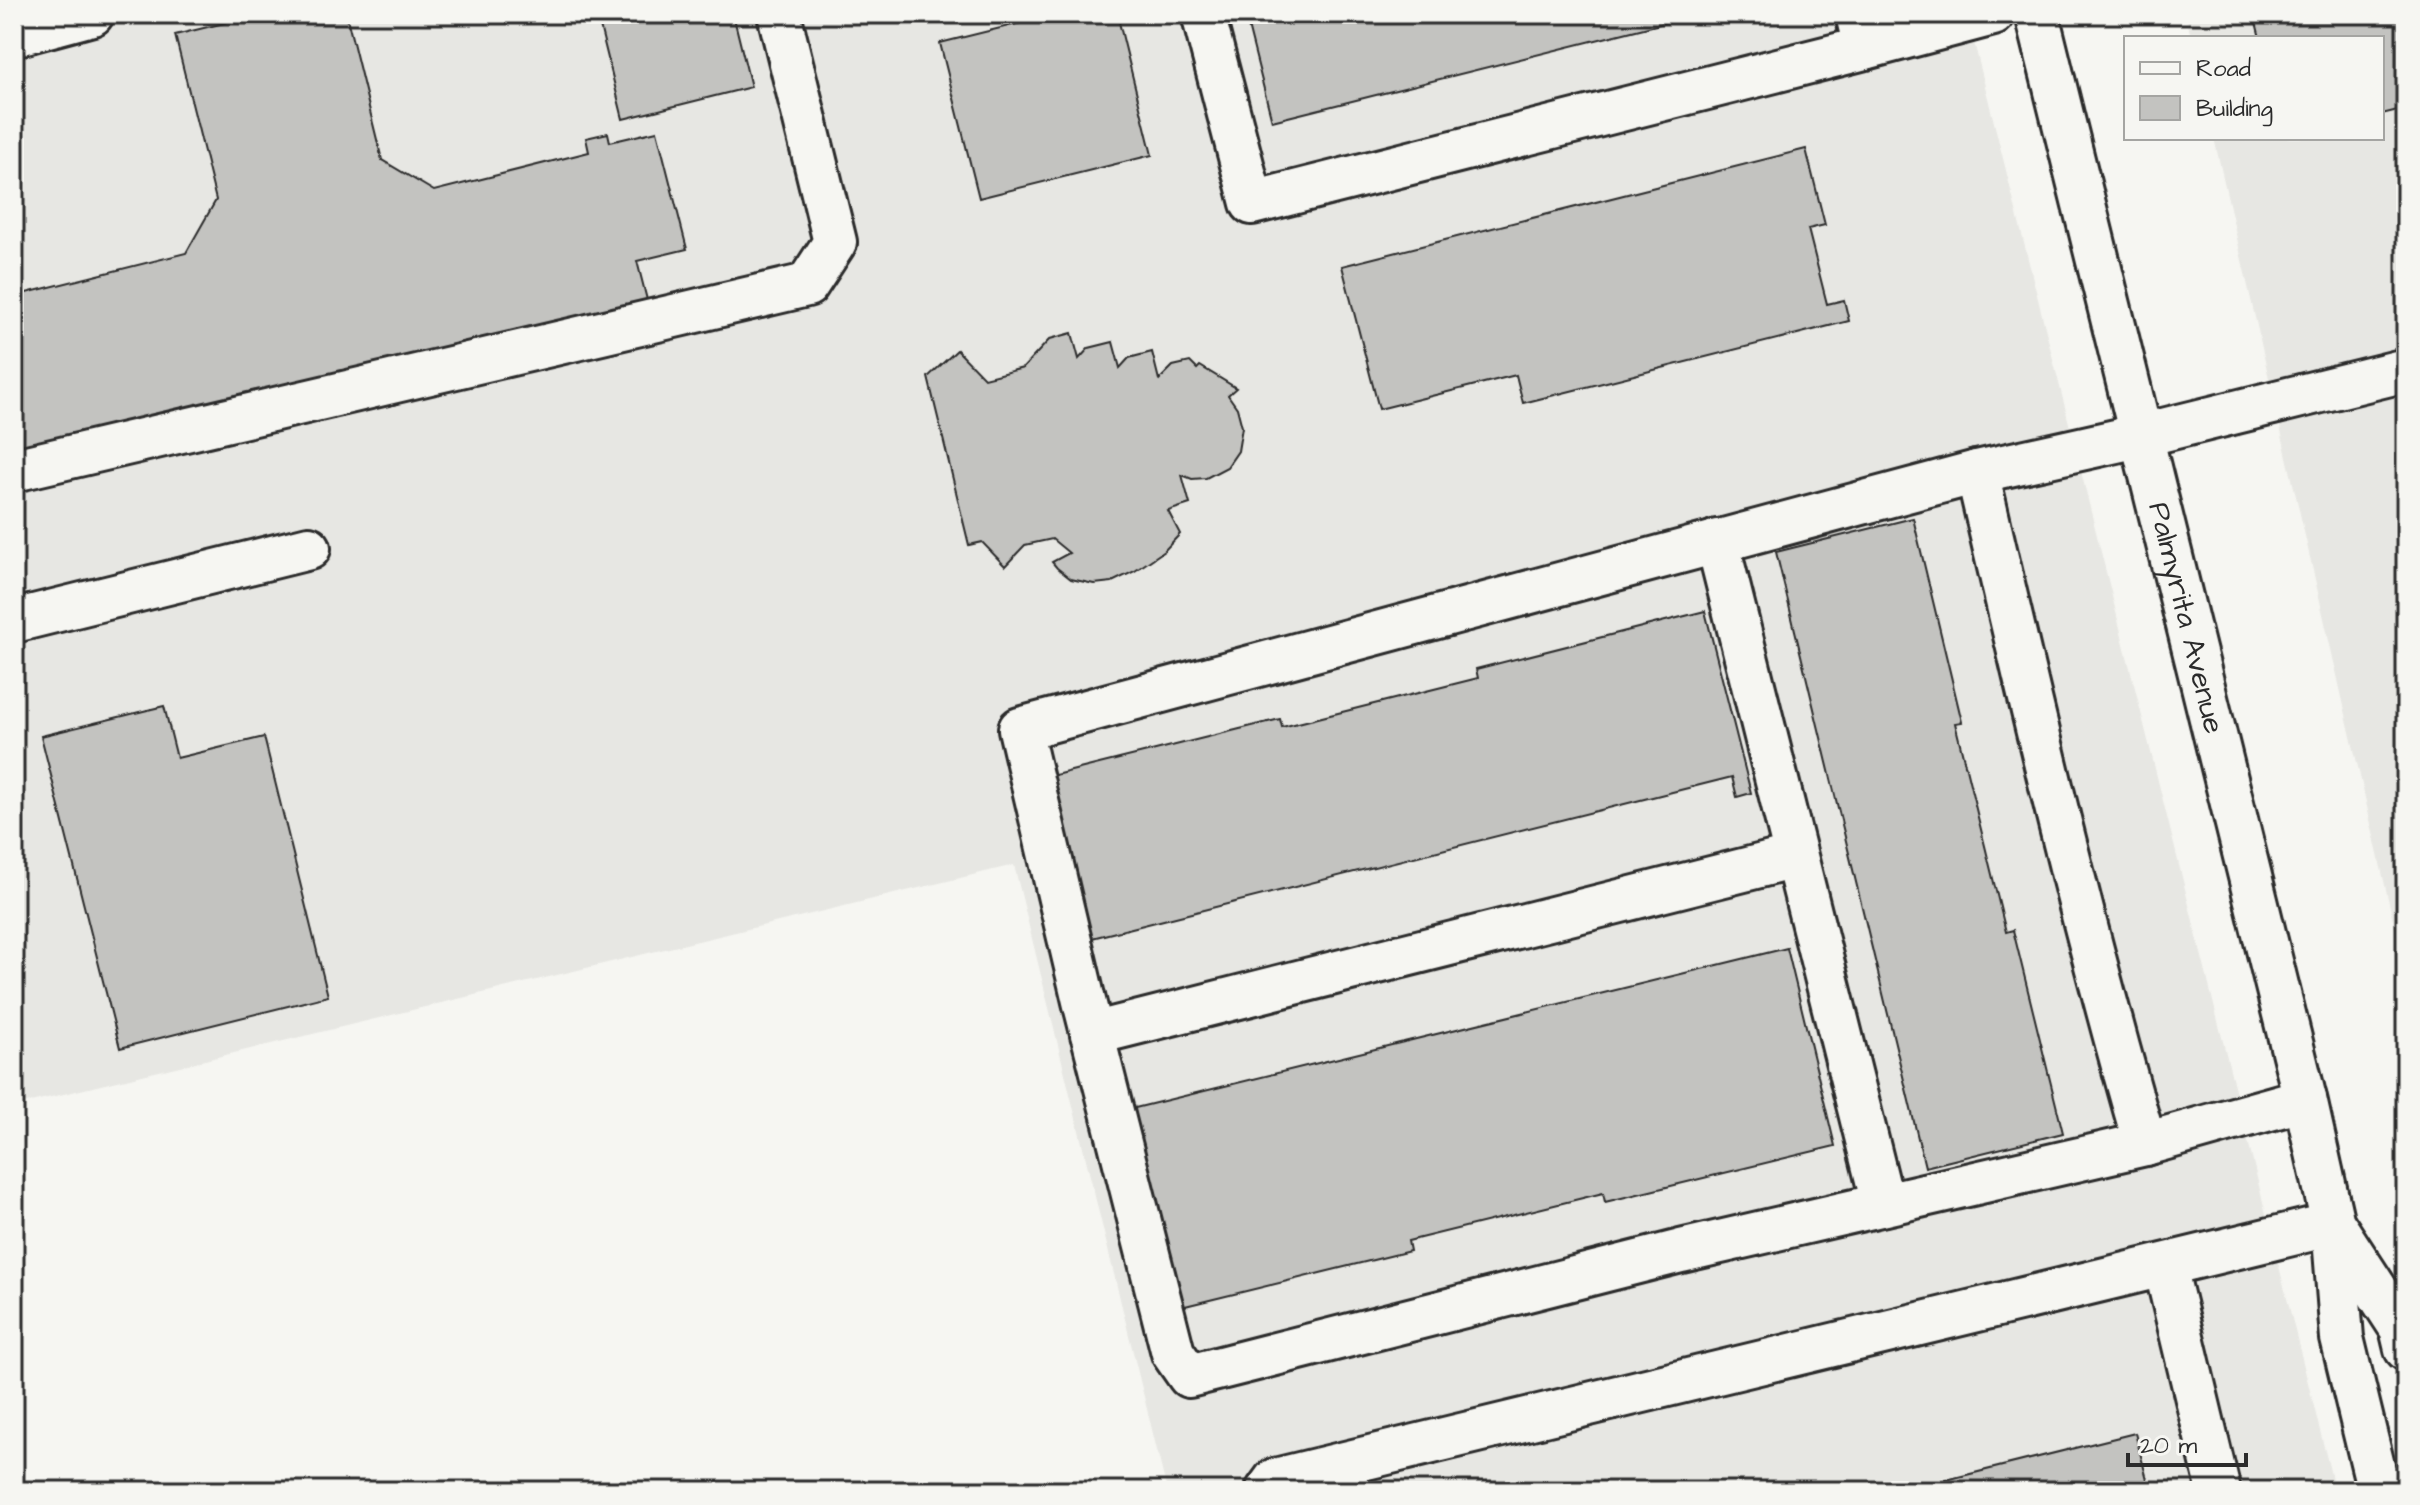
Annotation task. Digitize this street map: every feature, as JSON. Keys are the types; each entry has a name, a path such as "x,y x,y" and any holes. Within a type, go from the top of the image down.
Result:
{"street":[{"path":"14,35 92,14"},
{"path":"14,470 807,285 835,242 779,14"},
{"path":"1203,14 1252,203 1861,31 1993,14"},
{"name":"Palmyrita Avenue","path":"2037,14 2305,1099 2333,1224 2342,1338 2379,1491"},
{"path":"2305,1099 2145,1144 1681,1251 1189,1376 1173,1353 1092,1034 1020,729 1977,472 2143,435 2406,370"},
{"path":"1977,472 2029,695 2145,1144"},
{"path":"1717,541 1883,1204"},
{"path":"14,621 309,548"},
{"path":"1092,1034 1795,857"},
{"path":"1267,1491 1275,1480 2333,1224"},
{"name":"Palmyrita Avenue","path":"2333,1224 2401,1328 2406,1349"},
{"path":"2165,1266 2219,1491"}],"shaded area":[{"path":"14,14 1967,14 2335,1491 1167,1491 1014,865 14,1106"},
{"path":"2186,14 2406,14 2406,977 2214,140 2384,140 2384,36 2191,36"}],"building":[{"path":"261,14 346,14 382,160 434,191 589,152 586,138 608,133 610,142 657,131 687,249 637,261 647,300 14,457 14,296 186,253 216,200 175,35"},
{"path":"597,14 733,14 751,87 623,119"},
{"path":"1057,14 1117,14 1152,155 979,198 940,43"},
{"path":"1245,14 1700,14 1272,121"},
{"path":"2254,14 2406,14 2406,108 2384,114 2384,36 2260,36"},
{"path":"1806,149 1825,225 1808,229 1827,304 1844,300 1849,321 1523,403 1516,375 1379,409 1342,266"},
{"path":"1072,333 1079,359 1089,348 1113,342 1120,368 1129,358 1152,352 1159,380 1173,366 1190,362 1197,369 1200,366 1236,388 1228,395 1237,408 1242,427 1238,451 1227,467 1206,478 1192,479 1182,475 1190,504 1168,511 1180,534 1164,551 1112,582 1094,584 1071,579 1052,562 1069,553 1052,539 1025,545 1005,566 982,542 969,545 928,377 957,350 984,378 1023,368 1050,339"},
{"path":"1913,518 1962,722 1955,723 2006,932 2013,930 2063,1133 1925,1167 1776,552"},
{"path":"1705,611 1751,793 1737,797 1732,777 1092,938 1051,776 1280,719 1282,727 1478,678 1476,669"},
{"path":"164,706 177,758 264,737 328,996 120,1048 41,736"},
{"path":"1787,948 1835,1146 1605,1202 1603,1193 1408,1241 1410,1251 1181,1307 1131,1109"},
{"path":"2135,1433 2150,1491 1902,1491"}]}
